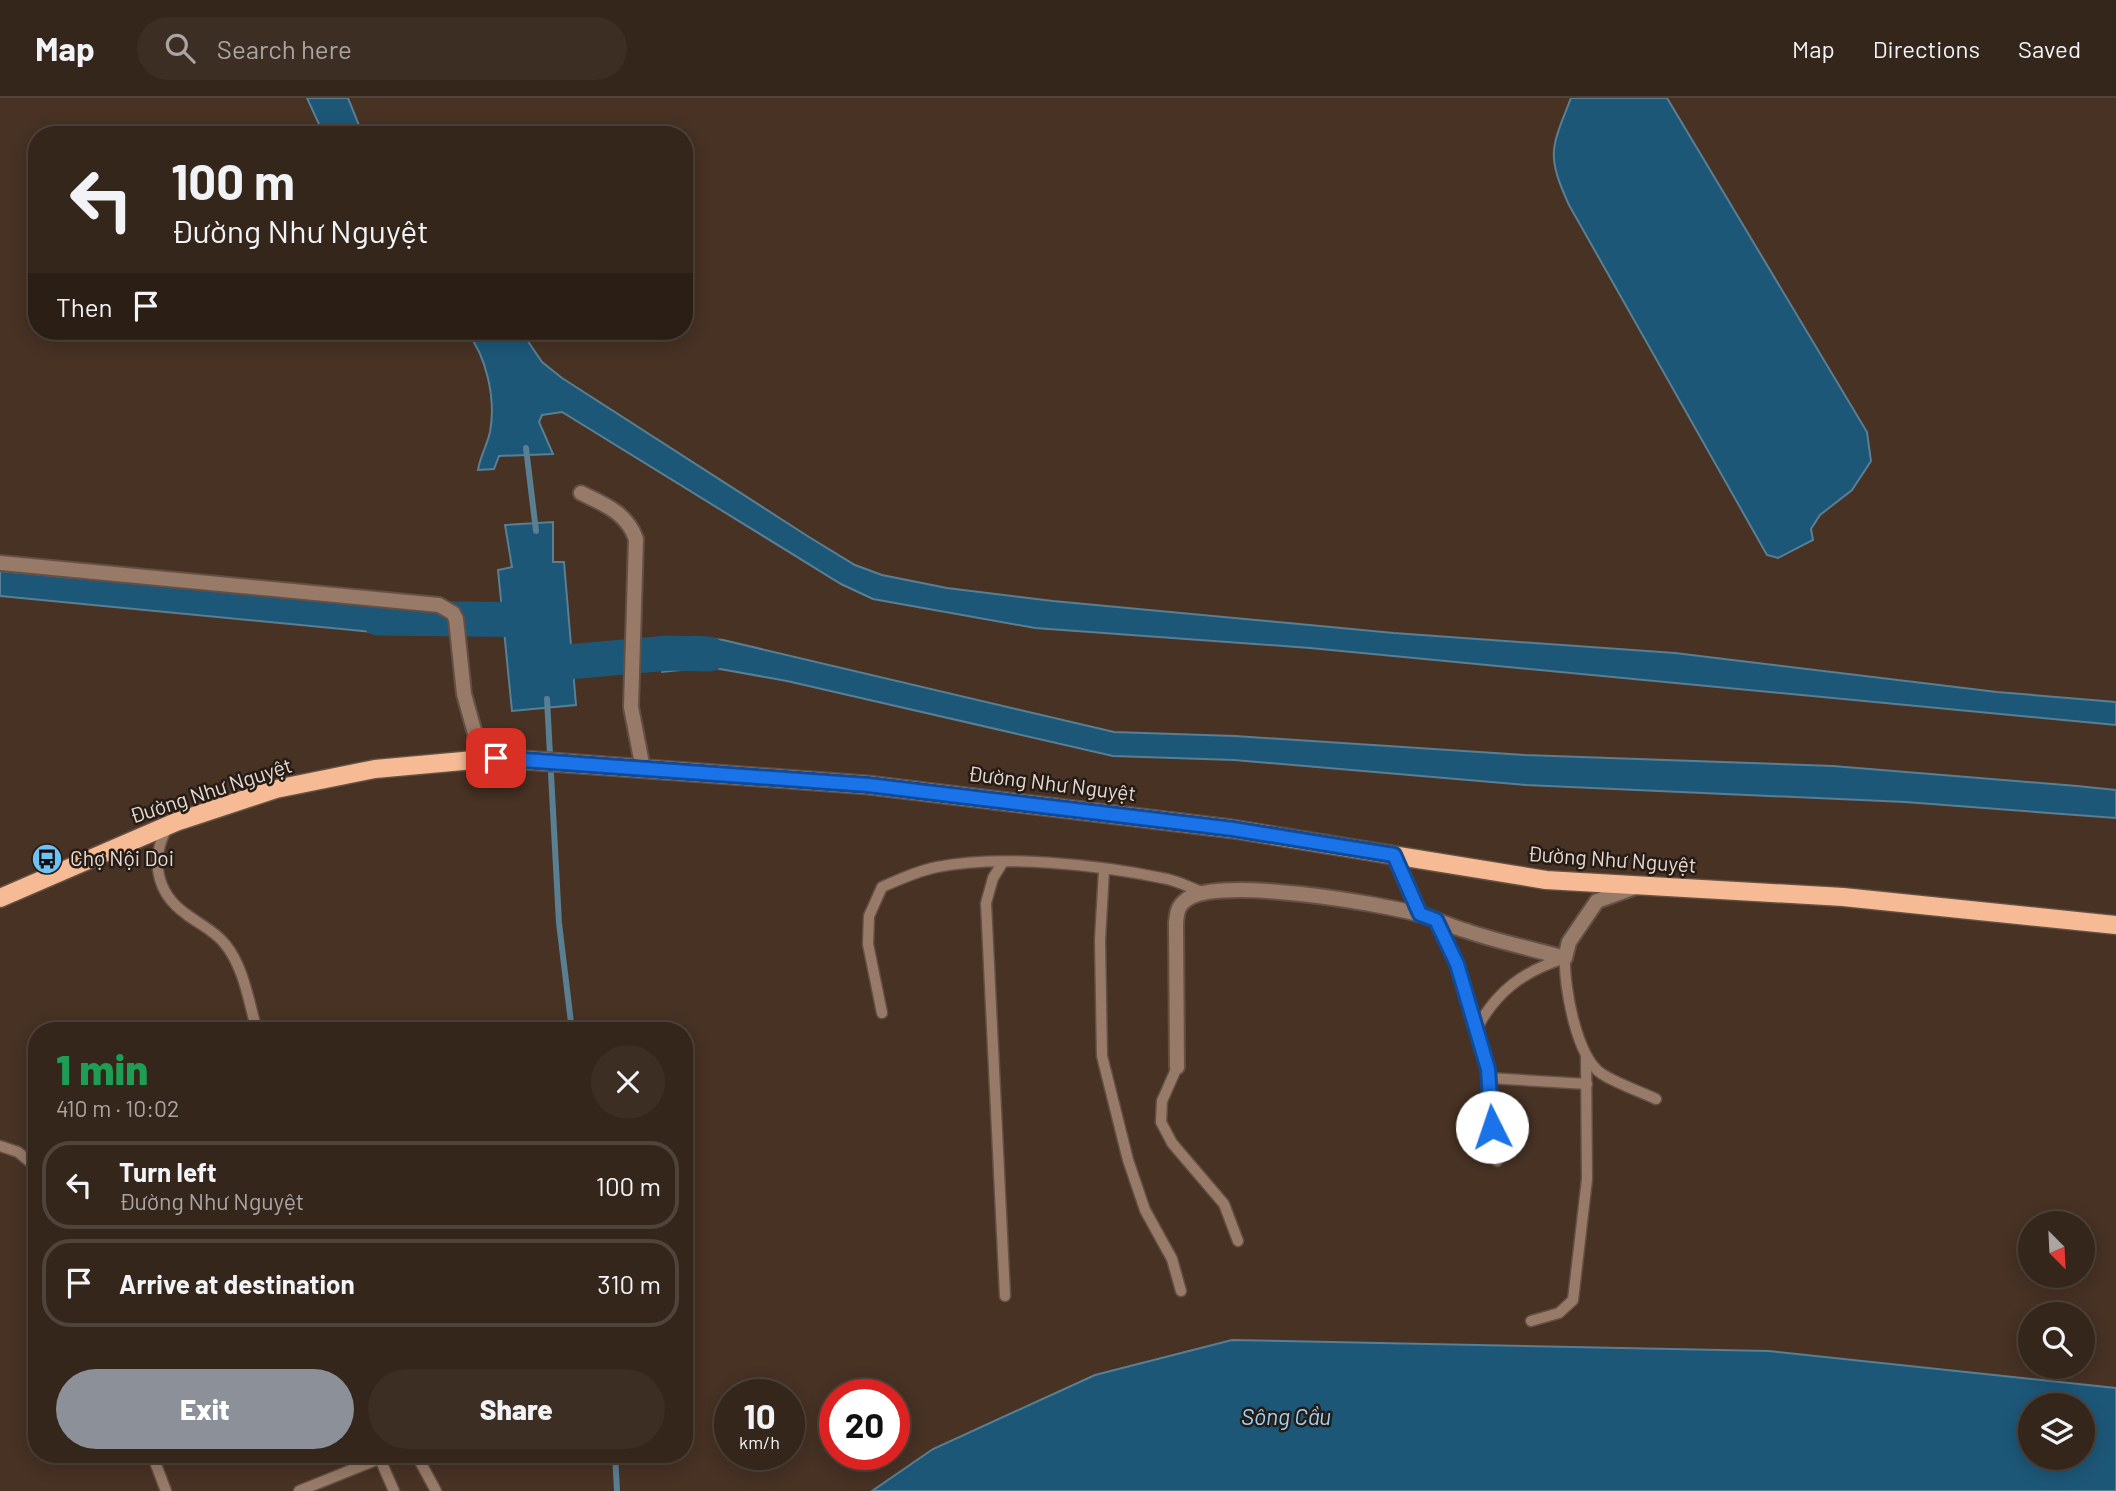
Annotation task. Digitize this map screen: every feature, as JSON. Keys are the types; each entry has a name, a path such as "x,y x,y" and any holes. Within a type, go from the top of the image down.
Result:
{"main road":[{"name":"Đường Như Nguyệt","path":"0,898 170,825 276,789 375,769 486,759 868,785 1233,829 1520,876 1637,887 1843,897 2116,925"}],"street":[{"path":"580,492 623,516 636,539 631,707 643,769"},
{"path":"0,563 322,597 409,601 446,608 456,619 464,694 486,759"},
{"path":"1394,855 1420,914"},
{"path":"1177,1067 1177,909 1188,898 1202,892 1241,890 1318,895 1420,914 1565,958 1569,942 1597,901 1637,887"}],"lane":[{"path":"170,825 161,839 156,859 158,880 184,913 224,942 235,958 254,1022"},
{"path":"1003,862 993,878 986,903 1005,1296"},
{"path":"883,1013 868,944 869,916 882,887 938,867 1003,862 1164,878 1202,892"},
{"path":"1104,870 1100,940 1102,1056 1128,1160 1145,1210 1172,1259 1181,1291"},
{"path":"1436,920 1457,964 1489,1078 1497,1161"},
{"path":"1476,1030 1486,1010 1522,975 1565,958 1570,1002 1586,1055 1587,1179 1573,1300 1559,1313 1531,1321"},
{"path":"1586,1055 1600,1073 1656,1099"},
{"path":"1177,1067 1162,1101 1161,1122 1172,1143 1224,1204 1237,1241"},
{"path":"1489,1078 1587,1084"},
{"path":"0,1146 28,1156"},
{"path":"155,1463 166,1491"},
{"path":"299,1491 370,1463"},
{"path":"382,1463 394,1491"},
{"path":"421,1463 436,1491"}],"water":[{"path":"307,98 348,98 359,126 320,126"},
{"path":"1571,98 1667,98 1867,432 1871,461 1852,490 1820,515 1811,529 1813,540 1778,558 1767,555 1569,205 1557,174 1554,152 1559,129"},
{"path":"527,340 542,362 562,378 809,537 855,565 882,575 947,588 1053,601 1394,633 1675,653 1997,692 2116,702 2116,725 1310,648 1035,628 873,599 841,584 562,412 542,415 539,422 553,454 499,456 494,469 478,470 490,432 492,406 488,379 473,341"},
{"path":"553,522 553,562 564,562 576,705 512,711 498,570 512,567 505,525"},
{"path":"0,571 423,610 427,624 425,632 383,633 0,596"},
{"path":"696,637 723,640 1114,732 1235,736 1525,755 1833,766 2077,786 2116,790 2116,818 1905,802 1526,785 1234,760 1113,756 787,681 709,667 662,672 660,639"},
{"name":"Sông Cầu","path":"1232,1340 1769,1351 2116,1388 2116,1491 872,1491 902,1470 910,1470 910,1465 933,1449 1095,1375"}],"waterway":[{"path":"526,448 536,531"},
{"path":"378,618 543,620"},
{"path":"545,664 669,653 709,654"},
{"path":"547,699 559,923 571,1022"},
{"path":"615,1463 617,1491"}],"place":[{"name":"Chợ Nội Doi","path":"47,859"}],"route":[{"path":"496,758 868,785 1233,829 1394,855 1420,914 1436,920 1457,964 1488,1069 1492,1127"}]}
